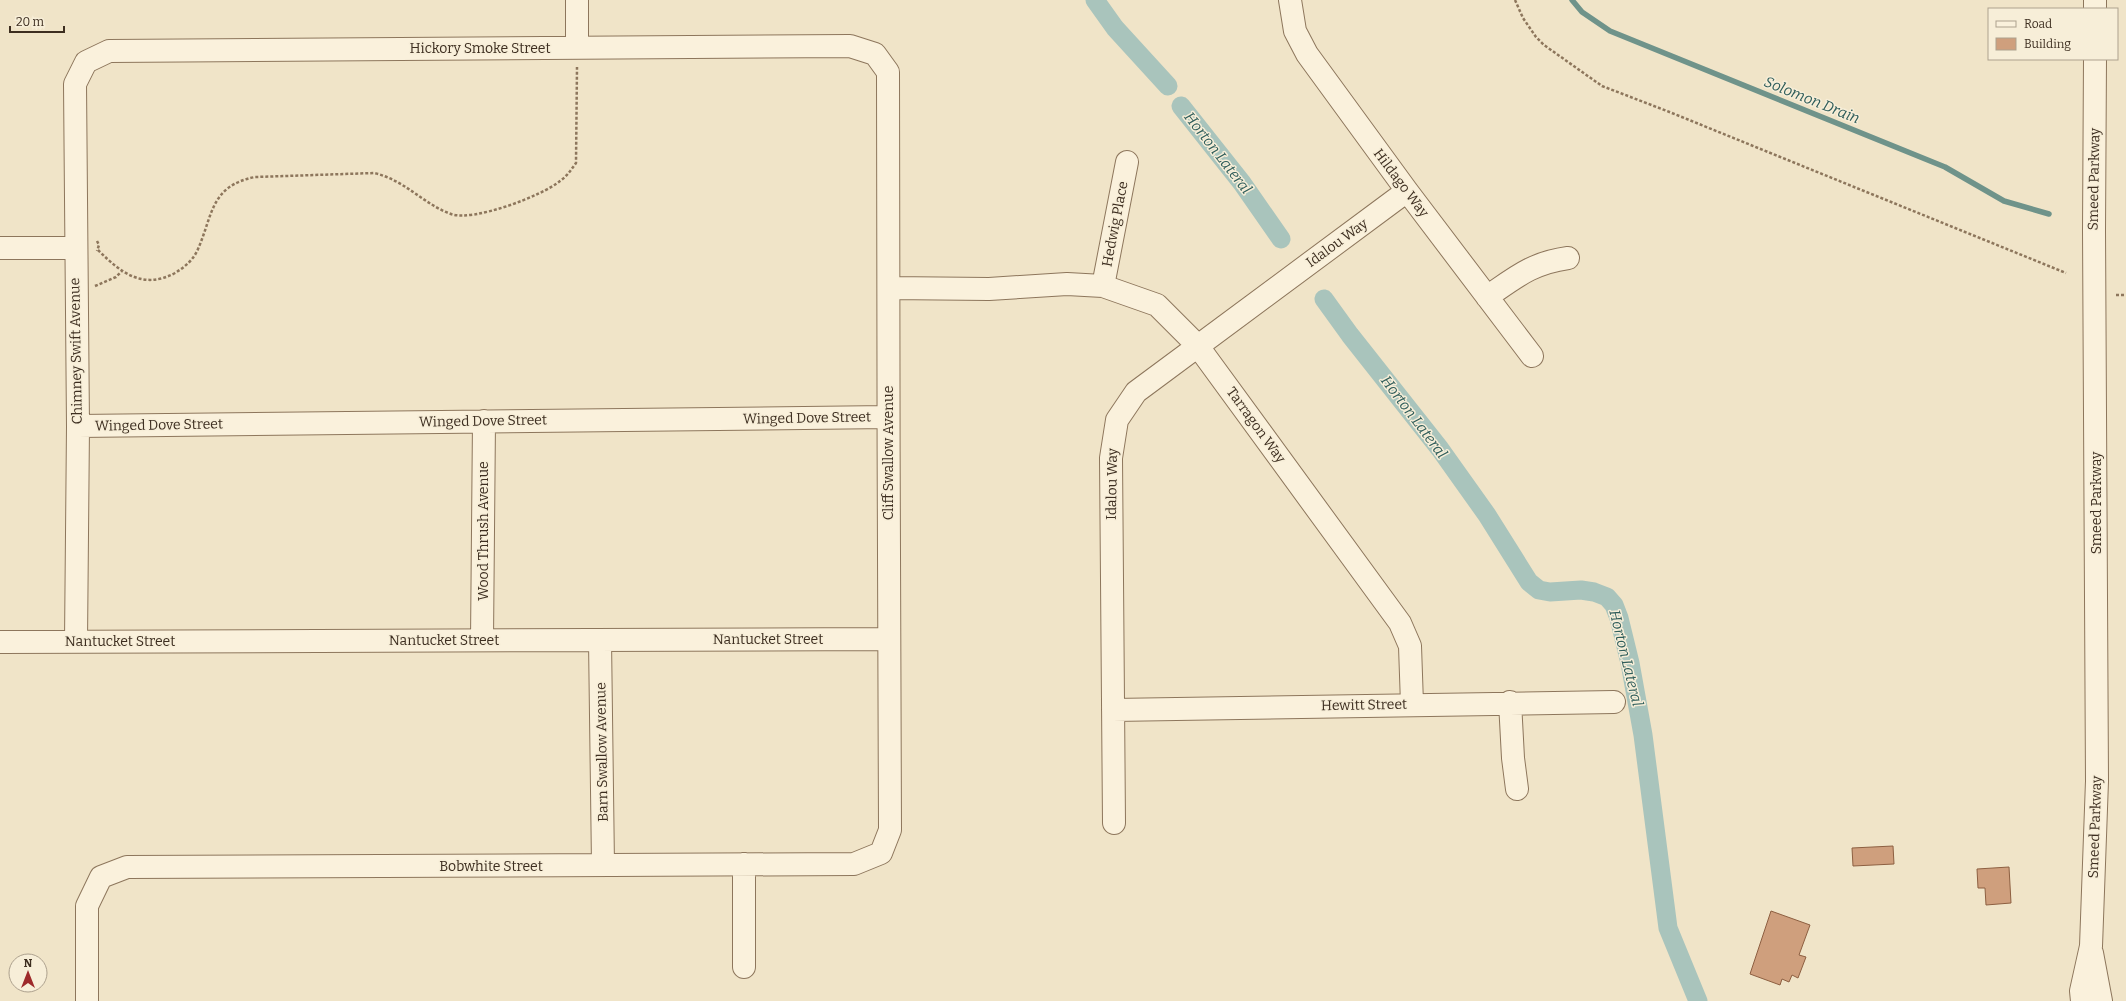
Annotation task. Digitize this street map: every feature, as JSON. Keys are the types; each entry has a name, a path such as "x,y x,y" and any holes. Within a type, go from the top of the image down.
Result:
{"street":[{"path":"577,0 577,56"},
{"name":"Hildago Way","path":"1290,0 1295,31 1307,54 1407,191 1532,356"},
{"name":"Hickory Smoke Street","path":"86,62 109,51 577,56 850,46 875,54"},
{"name":"Cliff Swallow Avenue","path":"875,54 888,72 888,639 890,830 881,853"},
{"name":"Smeed Parkway","path":"2082,1001 2081,991 2091,946 2097,780 2094,230 2095,60"},
{"name":"Chimney Swift Avenue","path":"76,642 78,426 75,248 75,84 86,62"},
{"name":"Hedwig Place","path":"1103,286 1127,162"},
{"name":"Idalou Way","path":"1114,823 1111,458 1117,420 1136,392 1197,345 1407,191"},
{"path":"0,248 75,248"},
{"path":"1487,297 1528,268 1548,261 1568,258"},
{"name":"Tarragon Way","path":"889,288 989,289 1067,284 1103,286 1157,305 1197,345 1400,623 1410,646 1412,704"},
{"name":"Winged Dove Street","path":"78,426 888,417"},
{"name":"Wood Thrush Avenue","path":"482,640 484,421"},
{"name":"Nantucket Street","path":"0,642 888,639"},
{"name":"Barn Swallow Avenue","path":"600,640 603,865"},
{"path":"1510,702 1513,758 1517,790"},
{"name":"Hewitt Street","path":"1113,710 1510,702 1614,702"},
{"name":"Bobwhite Street","path":"87,1001 87,906 101,877 127,867 854,864 881,853"},
{"path":"744,864 744,967"},
{"name":"Smeed Parkway","path":"2091,946 2101,1001"}],"path":[{"path":"1516,0 1523,18 1536,37 1544,45 1602,86 2066,273"},
{"path":"98,250 122,271 136,278 151,280 165,278 179,270 191,260 198,249 210,211 217,200 233,185 244,179 255,177 374,173 388,176 438,208 452,215 463,216 485,213 538,194 559,182 570,173 576,163 577,56"},
{"path":"90,286 107,282 116,277 122,271"},
{"path":"2116,295 2126,295"}],"building":[{"path":"1893,846 1894,864 1853,866 1852,848"},
{"path":"2009,867 2011,903 1986,905 1985,888 1978,888 1977,869"},
{"path":"1771,911 1810,925 1799,955 1806,957 1798,978 1792,975 1789,982 1782,979 1780,985 1750,974"}],"waterway":[{"name":"Horton Lateral","path":"1095,0 1115,28 1168,86"},
{"name":"Solomon Drain","path":"1572,0 1582,12 1610,31 1945,167 2004,201 2049,214"},
{"name":"Horton Lateral","path":"1181,106 1242,183 1281,239"},
{"name":"Horton Lateral","path":"1324,299 1350,335 1440,449 1487,515 1529,582 1539,590 1550,592 1581,590 1594,592 1607,597 1614,605 1619,618 1630,663 1643,735 1668,928 1698,1001"}]}
